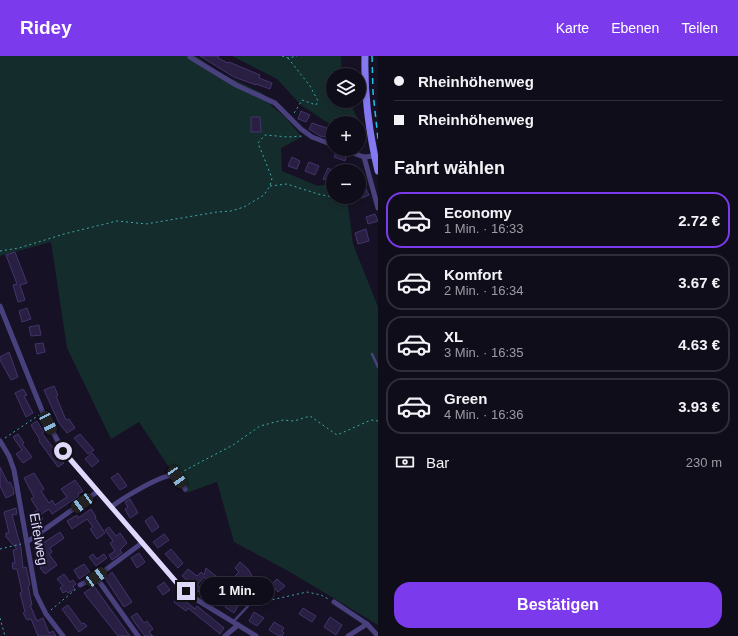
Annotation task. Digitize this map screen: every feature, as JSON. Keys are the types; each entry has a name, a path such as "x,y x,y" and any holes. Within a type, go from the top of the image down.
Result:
{"street":[{"path":"190,56 236,85 275,103 301,129 312,137 326,142"},
{"path":"365,56 367,106 374,156 378,171"},
{"path":"374,156 364,157 378,208"},
{"path":"0,306 43,412 63,451 177,583 194,598 256,636"},
{"path":"0,323 5,319"},
{"name":"Eifelweg","path":"0,442 9,456 14,470 36,594 46,614 63,636"},
{"path":"111,508 121,500 171,474 176,475 185,488"},
{"path":"27,542 97,492"},
{"path":"80,585 96,577 142,543"},
{"path":"96,577 138,636"},
{"path":"334,602 367,624 378,636"},
{"path":"348,636 367,624"},
{"path":"225,636 238,625"}],"lane":[{"path":"372,354 378,367"},
{"path":"233,622 249,605"}],"path":[{"path":"282,56 288,58 297,56"},
{"path":"288,58 310,86 318,101 316,105 302,100 291,118"},
{"path":"0,251 20,248 64,234 117,221 146,224 231,211 244,207 264,195 270,186 272,178 258,143 261,139 265,135 312,137"},
{"path":"270,186 287,184 326,196"},
{"path":"0,442 43,412"},
{"path":"176,475 233,445 260,426 283,420 294,422 310,416 337,435 371,420 378,421"},
{"path":"0,549 27,542"},
{"path":"46,614 80,585"},
{"path":"249,605 307,592 321,595 334,602"},
{"path":"0,618 6,636"}],"green space":[{"path":"0,56 196,56 216,71 262,93 272,106 285,117 302,137 281,148 282,171 318,186 326,184 326,204 348,204 353,244 378,307 378,625 290,572 234,542 217,482 186,493 139,422 111,439 67,348 51,242 0,256"},
{"path":"232,56 341,56 342,68 326,68 326,108 352,108 356,116 326,116 326,121 301,105 277,79"}],"building":[{"path":"200,56 219,56 218,58 228,63 229,62 260,75 259,78 272,83 270,89 234,77"},
{"path":"301,111 310,115 306,122 298,119"},
{"path":"251,117 260,117 261,132 251,132"},
{"path":"312,123 326,128 326,137 320,136 309,129"},
{"path":"334,156 347,156 345,161"},
{"path":"292,157 300,161 297,169 288,166"},
{"path":"309,162 319,166 315,175 305,171"},
{"path":"326,172 326,180 323,179"},
{"path":"366,189 369,195 366,196"},
{"path":"375,214 378,221 368,224 366,217"},
{"path":"366,229 369,241 358,244 355,233"},
{"path":"15,252 27,283 20,285 25,300 18,302 13,285 17,284 6,255"},
{"path":"27,308 31,319 22,322 19,311"},
{"path":"39,325 41,335 31,336 29,327"},
{"path":"43,343 45,352 37,354 35,344"},
{"path":"9,352 18,377 11,380 0,360 0,357"},
{"path":"54,386 58,395 56,396 66,420 69,419 75,428 67,433 59,423 44,390"},
{"path":"23,389 27,395 24,396 33,413 26,417 15,393"},
{"path":"37,421 44,432 42,433 64,463 58,467 39,441 40,440 31,425"},
{"path":"18,434 24,443 22,444 32,457 23,463 16,454 22,450 13,437"},
{"path":"80,434 94,450 88,454 74,438"},
{"path":"92,453 99,461 92,467 85,459"},
{"path":"0,467 8,483 10,482 13,488 14,494 6,498 0,486"},
{"path":"34,473 44,489 41,491 49,503 52,500 55,505 67,497 61,489 75,480 83,491 78,494 79,496 52,514 49,509 40,515 43,519 36,523 31,514 38,510 31,499 34,497 24,478"},
{"path":"118,473 127,486 120,490 111,478"},
{"path":"130,499 138,513 130,518 125,509 128,507 125,502"},
{"path":"16,508 17,514 12,515 21,548 23,568 26,567 30,585 28,586 32,605 30,605 37,621 43,618 49,633 53,631 56,636 38,636 31,619 27,620 23,613 25,612 20,593 22,592 17,569 13,569 12,563 15,563 13,550 17,549 6,537 6,533 9,533 4,512"},
{"path":"91,509 105,533 97,539 90,529 93,527 87,519 72,529 67,521 77,515 78,518"},
{"path":"152,516 159,527 152,532 145,521"},
{"path":"109,527 116,536 120,533 127,543 120,550 122,553 112,560 109,555 115,551 110,543 113,541 105,530"},
{"path":"60,532 64,538 50,548 52,552 49,554 57,565 45,574 40,568 48,562 41,552 38,554 34,549"},
{"path":"164,534 169,540 158,548 153,542"},
{"path":"171,549 183,563 178,568 165,554"},
{"path":"139,553 145,562 137,568 131,558"},
{"path":"93,554 97,559 104,554 107,558 96,566 89,557"},
{"path":"240,562 248,569 252,576 247,579 256,589 254,591 259,598 256,600 238,581 236,583 232,579 239,572 235,568"},
{"path":"84,564 90,572 79,579 74,570"},
{"path":"206,568 221,580 215,587 204,577 197,585 201,588 198,592 193,589 195,587 182,576 188,569 197,576 201,572 204,575"},
{"path":"112,572 132,602 124,607 105,578"},
{"path":"64,574 70,582 73,580 76,584 73,586 75,589 68,593 66,591 63,593 60,588 63,586 57,579"},
{"path":"277,579 285,586 278,592 271,585"},
{"path":"164,582 170,590 163,595 157,587"},
{"path":"94,586 130,636 118,636 84,593"},
{"path":"179,596 195,609 197,606 224,628 220,634 188,608 186,611 174,602"},
{"path":"229,600 238,606 234,613 225,607"},
{"path":"68,605 82,624 84,623 87,626 79,632 62,609"},
{"path":"303,608 316,616 312,622 299,614"},
{"path":"254,612 264,618 257,626 249,621"},
{"path":"137,613 144,623 147,621 153,629 149,632 153,636 145,636 131,617"},
{"path":"330,617 342,625 336,635 324,627"},
{"path":"274,622 284,628 282,631 284,633 282,636 279,636 269,630"}],"railway":[{"path":"372,56 373,92 378,139"}],"route":[{"path":"63,451 97,492 177,583 186,591"}]}
